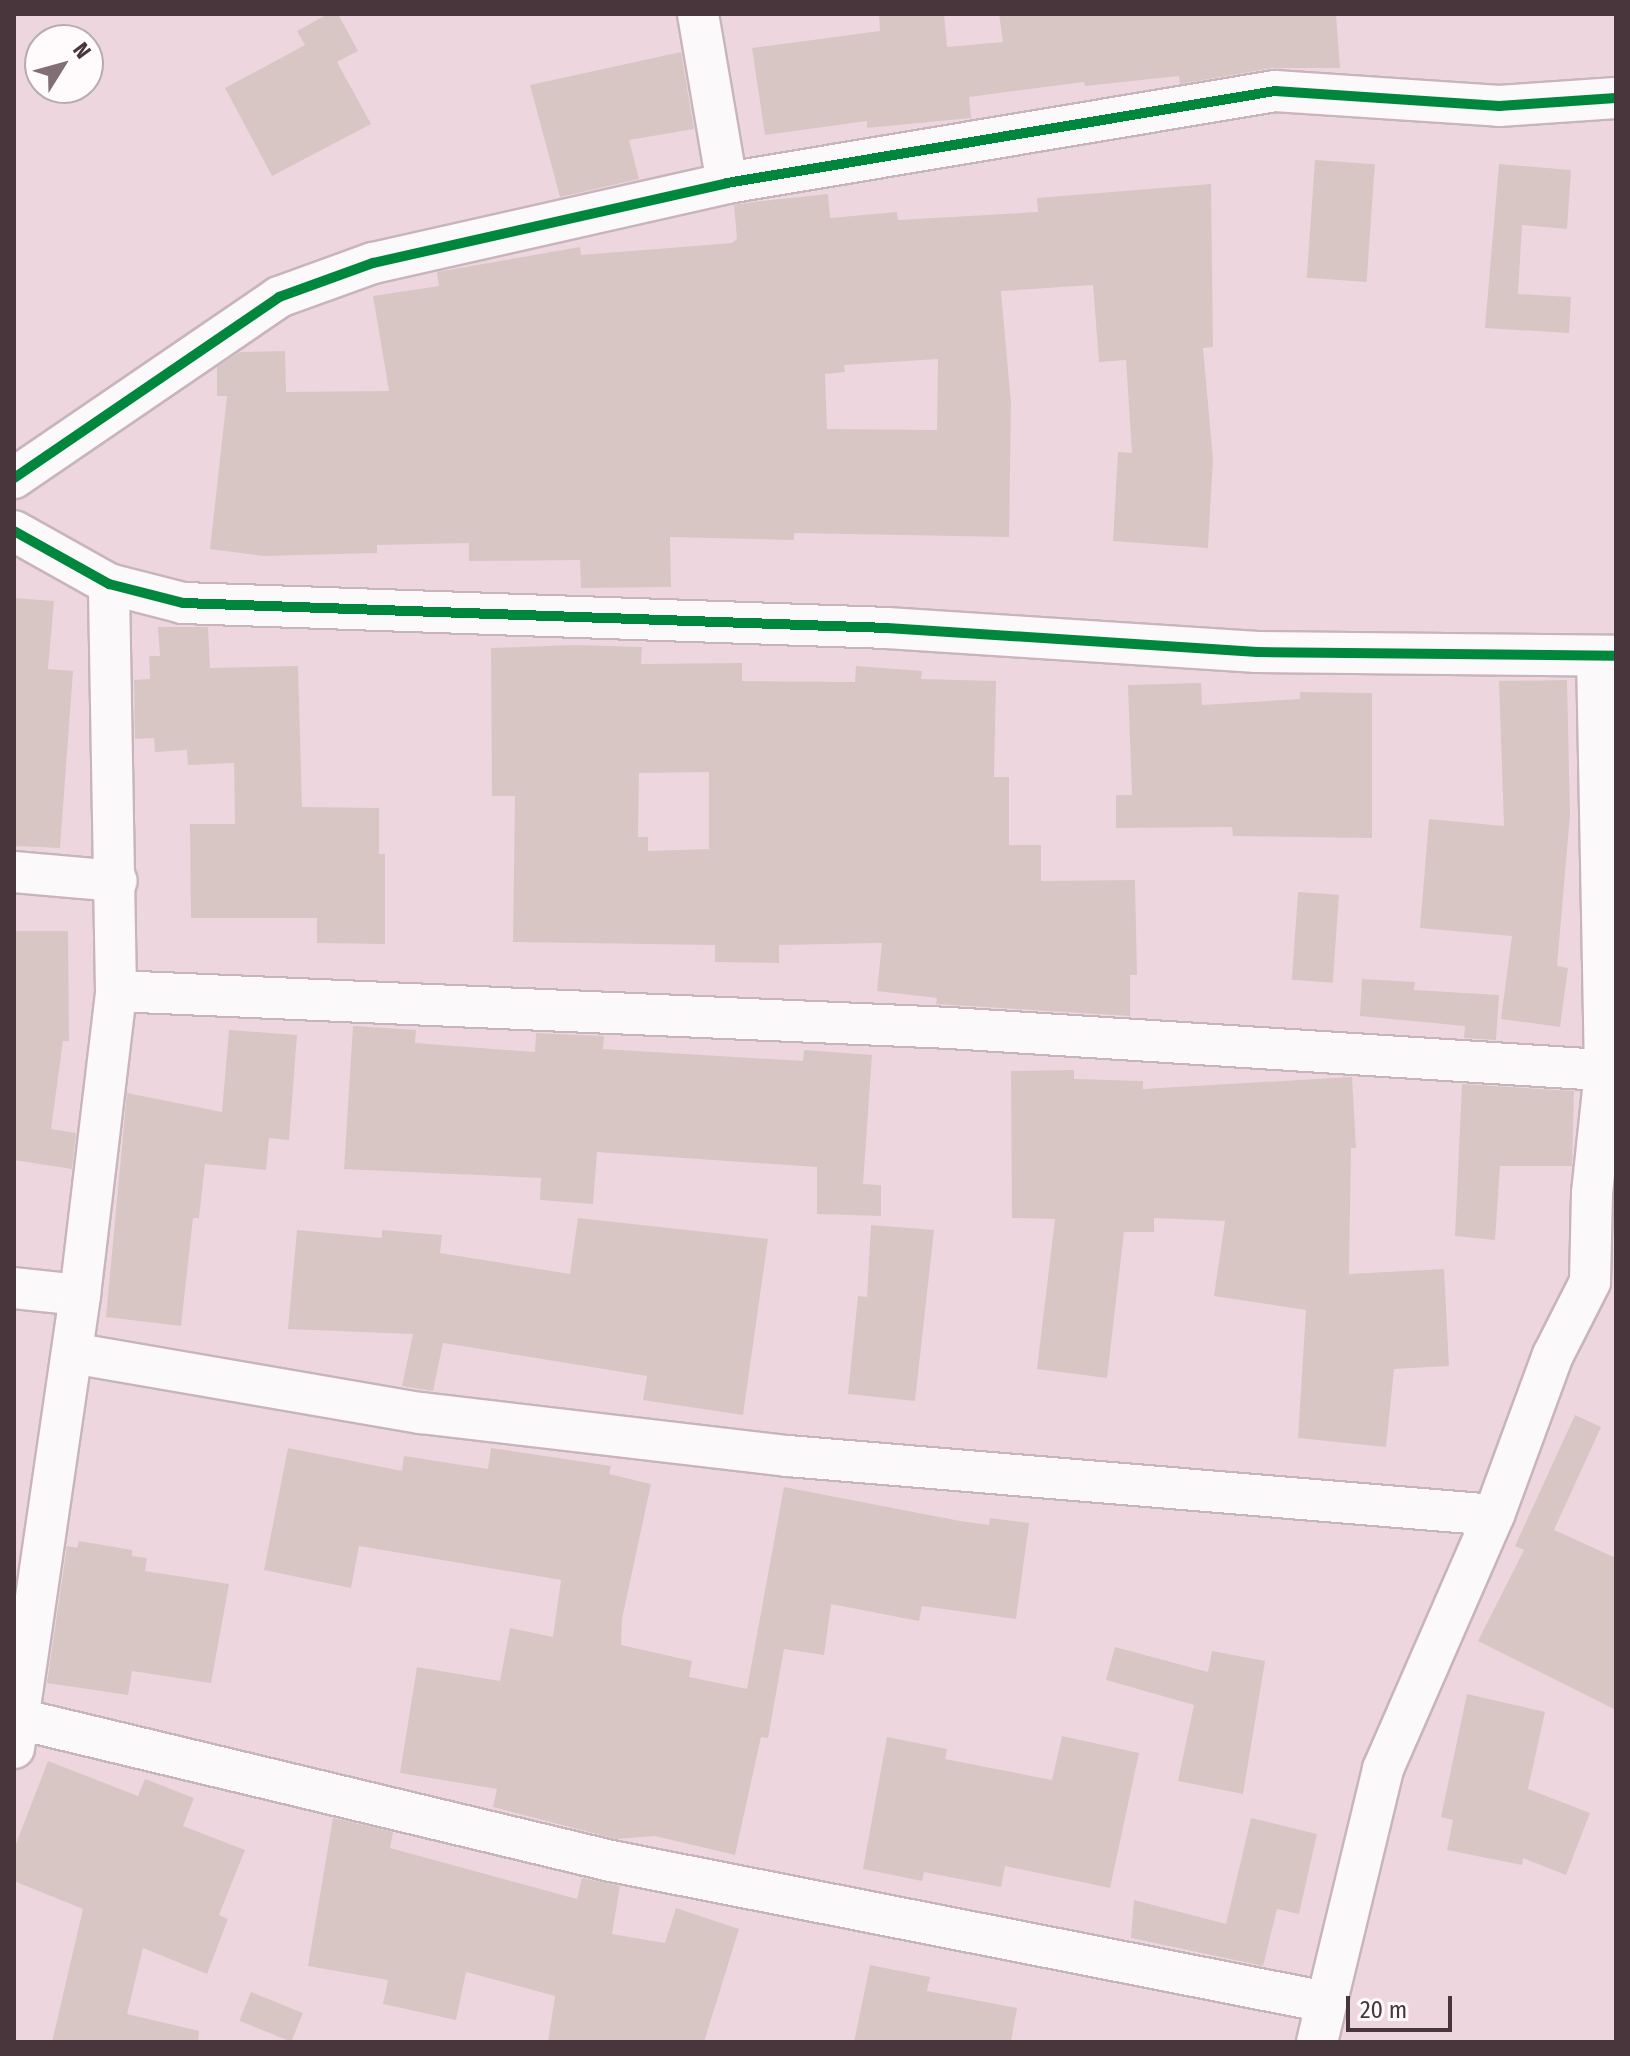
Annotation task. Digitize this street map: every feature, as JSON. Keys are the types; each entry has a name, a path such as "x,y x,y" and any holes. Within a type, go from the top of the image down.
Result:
{"street":[{"path":"698,14 727,183"},
{"path":"14,478 279,297 373,263 727,183 1275,91 1499,106 1616,98"},
{"path":"14,531 109,584 183,603 887,628 1257,652 1606,657 1610,1071 1592,1193 1603,1285 1553,1355 1494,1515 1383,1769 1317,2042"},
{"path":"109,584 117,881 116,991 80,1295 18,1707 611,1861 1326,2002"},
{"path":"14,872 117,881"},
{"path":"116,991 950,1028 1610,1071"},
{"path":"14,1288 80,1295"},
{"path":"72,1353 421,1413 788,1456 1494,1515"}],"building":[{"path":"328,14 338,14 358,51 337,62 371,124 272,176 225,88 305,45 297,31"},
{"path":"879,14 944,14 947,47 1003,42 999,14 1336,14 1340,68 1272,68 1180,84 1179,76 1085,86 1084,82 969,97 971,118 867,128 867,121 765,135 752,48 880,31"},
{"path":"681,52 694,129 629,140 639,179 560,197 530,85"},
{"path":"1315,160 1375,164 1367,282 1307,278"},
{"path":"1499,164 1571,170 1567,229 1522,225 1518,294 1571,297 1569,333 1485,328"},
{"path":"1211,184 1213,347 1203,348 1213,459 1208,548 1113,541 1118,452 1132,453 1126,360 1099,362 1093,285 1001,291 1011,404 1009,537 794,533 794,540 670,537 671,587 581,588 580,560 469,561 469,543 377,545 377,553 264,556 210,549 227,396 217,396 217,367 240,352 285,351 286,392 389,391 373,296 439,286 437,272 580,247 581,255 732,243 737,239 734,205 761,201 828,194 830,218 897,212 898,220 1038,212 1037,198","holes":["938,359 937,430 827,429 825,374 845,372 844,365"]},
{"path":"14,598 54,601 48,669 73,671 60,848 14,846"},
{"path":"158,627 208,627 210,668 298,666 302,807 379,808 379,854 385,854 385,944 317,943 317,918 191,918 190,824 235,824 234,763 188,765 187,750 155,752 154,738 135,739 134,680 150,679 149,656 160,656"},
{"path":"574,645 642,647 641,664 742,663 742,681 855,682 856,666 922,671 921,679 996,681 994,777 1009,777 1009,845 1041,845 1041,881 1135,880 1137,975 1130,975 1130,1016 936,1004 937,998 877,991 882,943 779,945 779,963 715,962 715,945 513,942 515,796 492,796 491,648","holes":["709,772 709,849 648,851 648,837 638,837 639,773"]},
{"path":"1567,680 1570,815 1557,966 1568,968 1560,1027 1501,1019 1512,936 1420,928 1429,819 1504,826 1499,681"},
{"path":"1201,683 1202,705 1300,699 1300,692 1372,693 1372,838 1233,836 1232,827 1116,828 1116,795 1132,795 1128,685"},
{"path":"1298,892 1339,895 1333,983 1292,980"},
{"path":"14,931 68,931 69,1041 63,1041 51,1129 76,1133 72,1169 14,1160"},
{"path":"1362,979 1415,982 1414,990 1499,995 1496,1040 1464,1038 1465,1026 1360,1016"},
{"path":"353,1026 416,1030 415,1043 535,1052 536,1033 604,1036 603,1049 803,1061 804,1050 872,1055 863,1184 881,1185 881,1216 817,1214 817,1167 597,1152 593,1204 540,1200 541,1178 344,1169"},
{"path":"229,1030 297,1035 289,1140 269,1138 266,1170 205,1164 199,1218 193,1218 181,1326 106,1317 127,1093 222,1112"},
{"path":"1074,1070 1074,1079 1143,1081 1143,1089 1352,1077 1356,1148 1351,1148 1349,1274 1444,1269 1449,1366 1394,1369 1386,1447 1298,1438 1306,1310 1214,1296 1225,1221 1154,1218 1154,1232 1124,1232 1107,1378 1037,1369 1055,1219 1012,1218 1011,1071"},
{"path":"1462,1084 1574,1091 1572,1166 1500,1166 1495,1240 1455,1236"},
{"path":"578,1218 768,1239 743,1415 643,1400 647,1376 443,1343 433,1391 402,1386 413,1334 288,1329 297,1230 382,1238 382,1230 442,1235 440,1253 570,1274"},
{"path":"871,1225 934,1230 915,1401 848,1394 858,1296 867,1297"},
{"path":"1575,1415 1601,1427 1554,1530 1616,1558 1616,1710 1478,1641 1524,1550 1515,1546"},
{"path":"288,1448 402,1471 404,1456 488,1469 491,1448 611,1466 609,1474 651,1484 622,1619 621,1645 692,1661 689,1677 747,1689 784,1487 960,1521 989,1525 990,1518 1029,1523 1016,1619 922,1606 919,1621 831,1604 824,1655 784,1649 768,1738 761,1737 735,1855 655,1836 616,1839 493,1807 497,1789 400,1773 417,1667 500,1681 510,1628 553,1637 561,1580 359,1546 351,1588 264,1570"},
{"path":"79,1541 132,1550 132,1556 147,1558 145,1571 229,1584 211,1683 132,1671 128,1695 47,1683 67,1546 77,1548"},
{"path":"1115,1647 1208,1672 1212,1651 1265,1661 1243,1794 1178,1781 1194,1705 1106,1680"},
{"path":"1467,1694 1545,1712 1528,1789 1590,1813 1566,1875 1523,1858 1522,1865 1447,1850 1453,1820 1441,1817"},
{"path":"1062,1736 1139,1753 1110,1888 1005,1866 1001,1887 924,1872 922,1881 863,1869 887,1737 947,1749 945,1759 1052,1780"},
{"path":"48,1761 138,1796 145,1779 194,1798 183,1826 245,1850 219,1915 228,1919 207,1974 143,1948 127,2014 199,2031 198,2042 52,2042 83,1909 14,1881 14,1849"},
{"path":"333,1818 393,1832 390,1848 577,1899 582,1878 620,1886 612,1934 665,1943 676,1908 739,1929 704,2042 548,2042 555,1996 466,1972 456,2020 383,2004 388,1980 308,1966"},
{"path":"1251,1818 1317,1834 1299,1914 1277,1909 1263,1966 1131,1938 1134,1900 1226,1924"},
{"path":"870,1965 930,1977 927,1991 1017,2008 1011,2042 854,2042"},
{"path":"251,1992 303,2013 291,2042 239,2021"}],"cycle path":[{"path":"14,478 279,297 373,263 727,183 1275,91 1499,106 1616,98"},
{"path":"14,531 109,584 183,603 887,628 1257,652 1616,656"}]}
